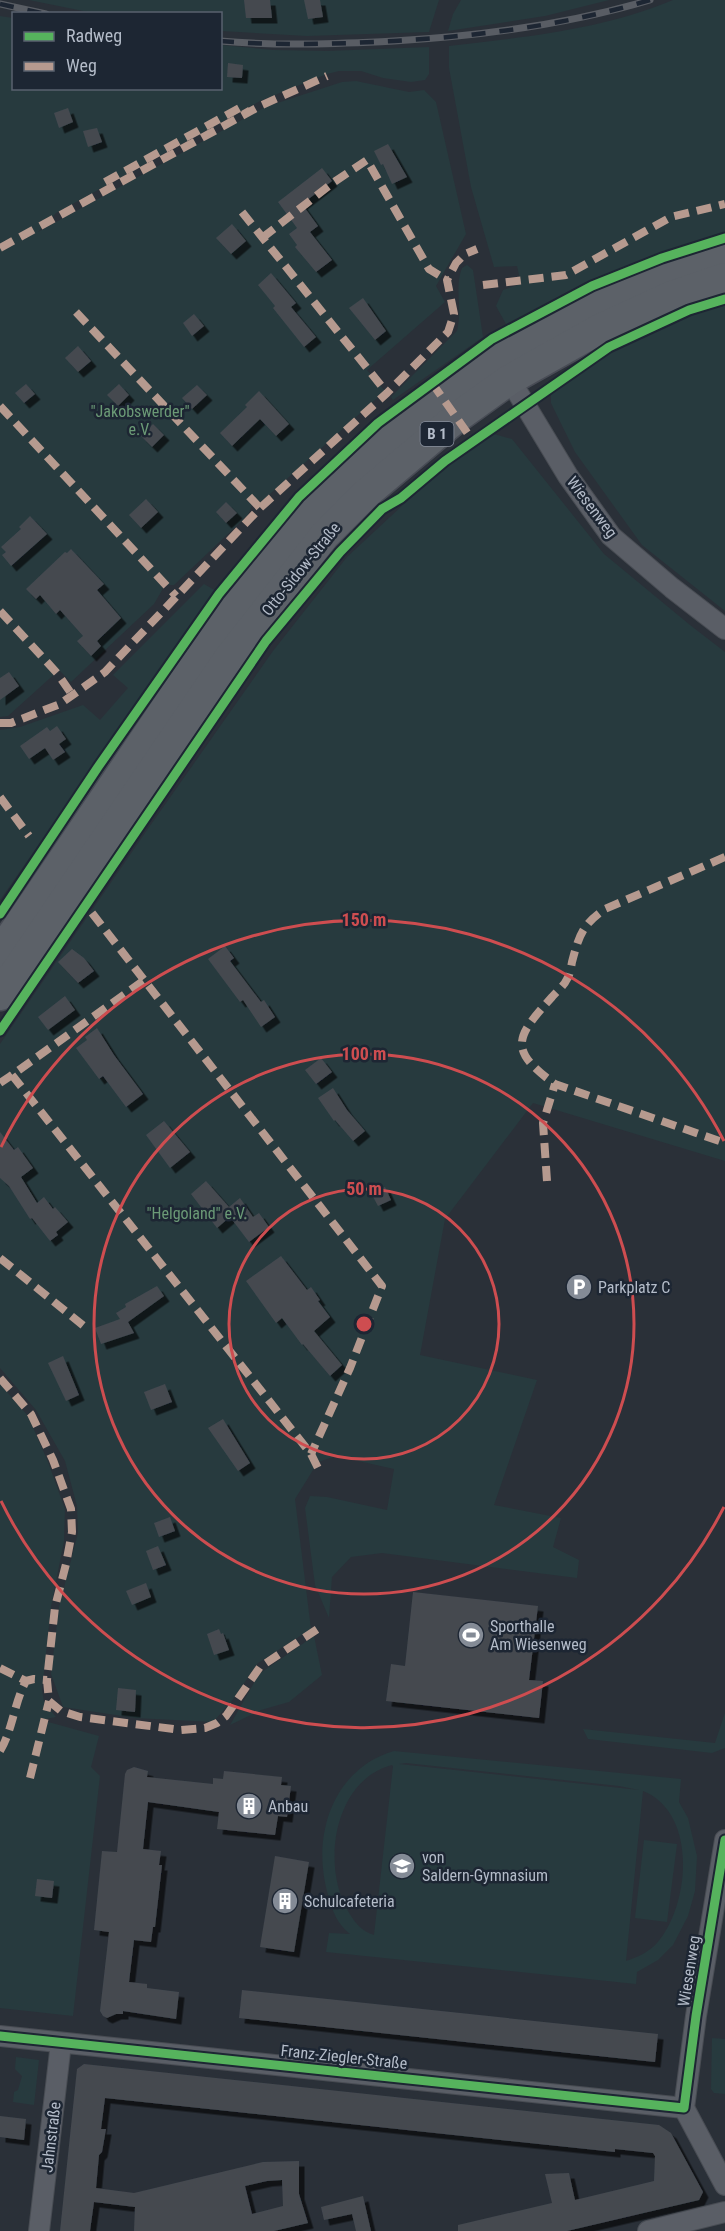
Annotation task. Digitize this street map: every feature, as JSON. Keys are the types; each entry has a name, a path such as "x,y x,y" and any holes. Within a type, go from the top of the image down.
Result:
{"main road":[{"name":"Otto-Sidow-Straße","path":"0,995 229,658 324,536 368,492 456,418 503,367 579,310 667,271 725,251"},
{"name":"Otto-Sidow-Straße","path":"0,953 235,606 312,511 366,459 440,395 503,367 598,330 672,296 725,278"}],"street":[{"name":"Wiesenweg","path":"503,367 568,476 611,536 725,629"},
{"name":"Wiesenweg","path":"684,2108 696,2016 725,1840"},
{"name":"Franz-Ziegler-Straße","path":"0,2036 684,2108"},
{"name":"Jahnstraße","path":"39,2231 61,2043"},
{"path":"684,2108 725,2185"},
{"path":"648,2231 725,2212"}],"green space":[{"path":"29,0 439,0 429,32 307,36 222,31 222,12 88,12"},
{"path":"461,0 609,0 545,16 448,31 453,14"},
{"path":"673,0 725,0 725,232 590,280 506,324 496,306 503,290 521,284 517,266 494,267 471,187 449,68 449,46 562,31 618,19"},
{"name":"\"Jakobswerder\" e.V.","path":"0,16 12,18 12,90 222,90 222,45 273,50 327,51 429,47 429,74 425,80 411,82 383,78 361,71 339,71 327,74 260,101 56,213 38,232 265,107 342,82 356,81 409,92 424,90 436,102 466,234 436,286 445,302 367,370 385,391 261,502 254,500 248,515 174,585 165,585 154,604 71,682 59,670 8,716 0,717"},
{"path":"467,265 473,270 483,337 393,400 391,397 457,331 460,276 462,268"},
{"path":"725,301 725,611 642,545 575,452 551,403 551,393 588,363 632,337 680,316"},
{"name":"\"Helgoland\" e.V.","path":"490,433 512,439 604,554 725,652 725,1161 533,1103 445,1219 420,1355 537,1380 494,1505 561,1518 553,1547 579,1560 577,1578 382,1553 351,1557 332,1577 329,1618 315,1585 305,1508 310,1496 327,1497 387,1510 394,1469 336,1456 318,1462 295,1499 311,1629 258,1663 231,1702 213,1722 135,1718 63,1707 51,1674 59,1607 78,1533 77,1506 65,1461 36,1410 0,1368 0,1044 273,651 347,557 446,465"},
{"path":"204,584 216,591 0,900 0,730 20,727 83,705 100,720 128,688 113,675"},
{"path":"0,1384 28,1416 65,1509 64,1541 51,1607 42,1690 44,1702 56,1717 41,1720 99,1736 91,1767 100,1776 73,2016 0,2008"},
{"path":"314,1636 322,1675 289,1702 261,1710 230,1725 259,1674"},
{"path":"725,1713 725,1748 712,1753 588,1739 583,1729 715,1743"},
{"path":"394,1751 681,1779 679,1802 688,1818 697,1856 695,1891 688,1916 673,1945 658,1960 637,1972 636,1984 326,1952 329,1933 350,1934 336,1916 328,1895 323,1873 322,1851 325,1829 331,1808 341,1789 355,1773 373,1760","holes":["399,1764 619,1786 639,1790","393,1766 374,1935 359,1926 348,1911 335,1871 338,1826 345,1806 357,1788 372,1774","643,1791 661,1802 673,1819 680,1839 683,1861 682,1884 668,1926 657,1943 643,1954 626,1961"]},
{"path":"644,1840 677,1844 667,1922 635,1918"},
{"path":"712,2038 725,2039 725,2094 714,2093 711,2089"},
{"path":"16,2057 39,2060 34,2105 13,2102 14,2092 18,2090 22,2076 15,2069"}],"building":[{"path":"244,0 270,0 272,18 246,18"},
{"path":"304,0 320,0 323,17 308,19"},
{"path":"228,63 243,65 242,78 227,77"},
{"path":"68,108 73,122 59,128 54,113"},
{"path":"97,128 102,142 88,147 83,131"},
{"path":"388,144 407,177 392,184 374,151"},
{"path":"322,168 332,181 302,204 318,226 310,232 332,260 316,272 295,247 297,245 289,234 297,228 278,202"},
{"path":"232,224 246,241 231,254 216,238"},
{"path":"271,273 296,303 291,307 316,337 304,347 258,285"},
{"path":"363,298 386,331 375,340 349,308"},
{"path":"194,314 204,326 192,336 183,323"},
{"path":"78,346 91,361 78,372 65,358"},
{"path":"26,384 35,394 24,403 15,393"},
{"path":"119,384 129,395 118,406 107,395"},
{"path":"197,385 207,395 192,409 182,398"},
{"path":"259,391 289,424 276,436 260,419 232,446 220,433 247,407 245,405"},
{"path":"153,424 164,435 152,447 141,436"},
{"path":"146,499 158,512 141,528 129,515"},
{"path":"226,502 237,513 226,523 216,512"},
{"path":"30,516 47,534 11,566 2,555 6,552 1,547 21,529 19,527"},
{"path":"71,549 104,584 97,590 121,618 97,641 101,646 91,656 77,641 83,636 60,610 56,614 40,595 36,599 26,589"},
{"path":"9,672 19,686 0,700 0,678"},
{"path":"57,726 66,739 59,744 65,752 53,760 45,748 29,759 20,746 47,727 50,731"},
{"path":"225,946 234,958 230,961 261,1002 264,1000 275,1017 261,1027 243,1000 240,1002 208,959"},
{"path":"72,949 84,958 94,971 78,983 58,962"},
{"path":"65,996 75,1010 48,1030 38,1017"},
{"path":"97,1028 143,1094 126,1107 103,1076 99,1079 76,1048"},
{"path":"321,1058 332,1072 316,1084 305,1070"},
{"path":"333,1088 347,1110 365,1131 353,1141 334,1121 318,1098"},
{"path":"164,1121 190,1152 170,1168 146,1135"},
{"path":"0,1132 14,1150 18,1147 33,1168 21,1177 37,1203 44,1197 53,1209 55,1207 68,1222 56,1232 58,1235 50,1241 32,1218 30,1219 9,1186 0,1178"},
{"path":"206,1181 229,1207 240,1198 253,1217 259,1213 269,1227 249,1242 230,1217 217,1228 191,1194"},
{"path":"385,1187 391,1200 378,1206 371,1193"},
{"path":"281,1256 307,1290 311,1287 330,1317 314,1331 342,1365 330,1376 302,1345 282,1318 276,1323 246,1281"},
{"path":"157,1286 164,1296 128,1322 134,1333 101,1344 95,1328 120,1319 116,1313 126,1307 125,1304"},
{"path":"63,1356 79,1395 66,1401 48,1363"},
{"path":"165,1384 172,1402 151,1410 144,1392"},
{"path":"223,1419 250,1463 238,1471 208,1428"},
{"path":"170,1517 175,1531 159,1537 154,1523"},
{"path":"158,1546 166,1565 153,1570 146,1551"},
{"path":"146,1583 151,1597 132,1605 126,1591"},
{"name":"Sporthalle Am Wiesenweg","path":"413,1592 538,1606 529,1680 543,1681 539,1718 386,1701 391,1664 405,1666"},
{"path":"219,1629 221,1634 223,1633 229,1650 214,1655 207,1634"},
{"path":"118,1688 136,1690 135,1712 116,1710"},
{"path":"134,1767 148,1771 147,1777 213,1784 213,1778 223,1779 224,1771 282,1777 281,1785 291,1786 287,1817 278,1816 275,1835 217,1829 219,1812 148,1802 143,1849 161,1851 159,1865 162,1865 155,1927 153,1927 151,1942 134,1940 129,1982 147,1984 147,1988 179,1992 176,2019 123,2011 123,2014 107,2018 100,2011 109,1932 94,1930 102,1851 117,1852 125,1774 127,1770"},
{"name":"Schulcafeteria","path":"275,1856 309,1862 294,1952 260,1947"},
{"path":"37,1879 54,1881 52,1898 35,1896"},
{"path":"242,1990 658,2034 655,2062 239,2018"},
{"path":"84,2064 659,2125 671,2133 703,2192 699,2200 567,2231 458,2231 458,2225 552,2203 545,2174 569,2173 575,2200 654,2181 655,2156 653,2153 615,2149 615,2152 105,2098 101,2129 106,2129 102,2152 99,2155 96,2188 134,2193 263,2162 299,2161 299,2194 308,2223 274,2231 134,2231 135,2207 94,2202 90,2231 60,2231 77,2069","holes":["282,2180 283,2206 252,2214 245,2186"]},
{"path":"0,2116 26,2119 24,2140 0,2137"},
{"path":"363,2196 371,2231 356,2231 352,2214 324,2220 321,2207"}],"railway":[{"path":"222,41 329,44 459,36 555,23 650,0"},
{"path":"0,4 37,12"}],"marked path":[{"path":"0,248 262,105 327,76"},
{"path":"105,182 243,106 247,113"},
{"path":"262,238 334,182 367,160 429,269 447,280"},
{"path":"483,285 566,275 671,217 725,204"},
{"path":"242,212 387,393"},
{"path":"0,723 11,723 60,704 105,672 260,508 387,393 448,332 454,314 447,280 456,263 465,254 477,249"},
{"path":"76,312 260,508"},
{"path":"432,383 473,441"},
{"path":"0,406 176,596"},
{"path":"0,611 57,673 73,696"},
{"path":"0,797 29,836"},
{"path":"725,857 605,909 592,920 580,937 566,982 531,1022 522,1042 523,1051 529,1061 555,1084 725,1143"},
{"path":"92,913 382,1286 350,1368 311,1454"},
{"path":"143,981 12,1075 311,1454 320,1472"},
{"path":"0,1083 12,1075"},
{"path":"547,1181 543,1123 555,1084"},
{"path":"0,1258 85,1327"},
{"path":"0,1378 31,1414 53,1460 71,1509 72,1532 55,1607 47,1680 49,1701 61,1711 80,1717 181,1730 205,1728 226,1716 260,1667 322,1626"},
{"path":"0,1668 26,1681"},
{"path":"0,1751 26,1681 47,1680"},
{"path":"30,1778 49,1701"}],"cycle path":[{"path":"0,914 98,767 219,594 299,497 378,423 492,339 592,286 662,258 725,238"},
{"path":"0,1031 266,641 340,552 382,509 401,498 445,461 609,347 689,310 725,299"},
{"path":"0,2036 684,2108 696,2016 725,1840"}],"place":[{"name":"Parkplatz C","path":"579,1287"},
{"name":"Sporthalle Am Wiesenweg","path":"471,1635"},
{"name":"Anbau","path":"249,1806"},
{"name":"von Saldern-Gymnasium","path":"402,1866"},
{"name":"Schulcafeteria","path":"285,1901"}]}
